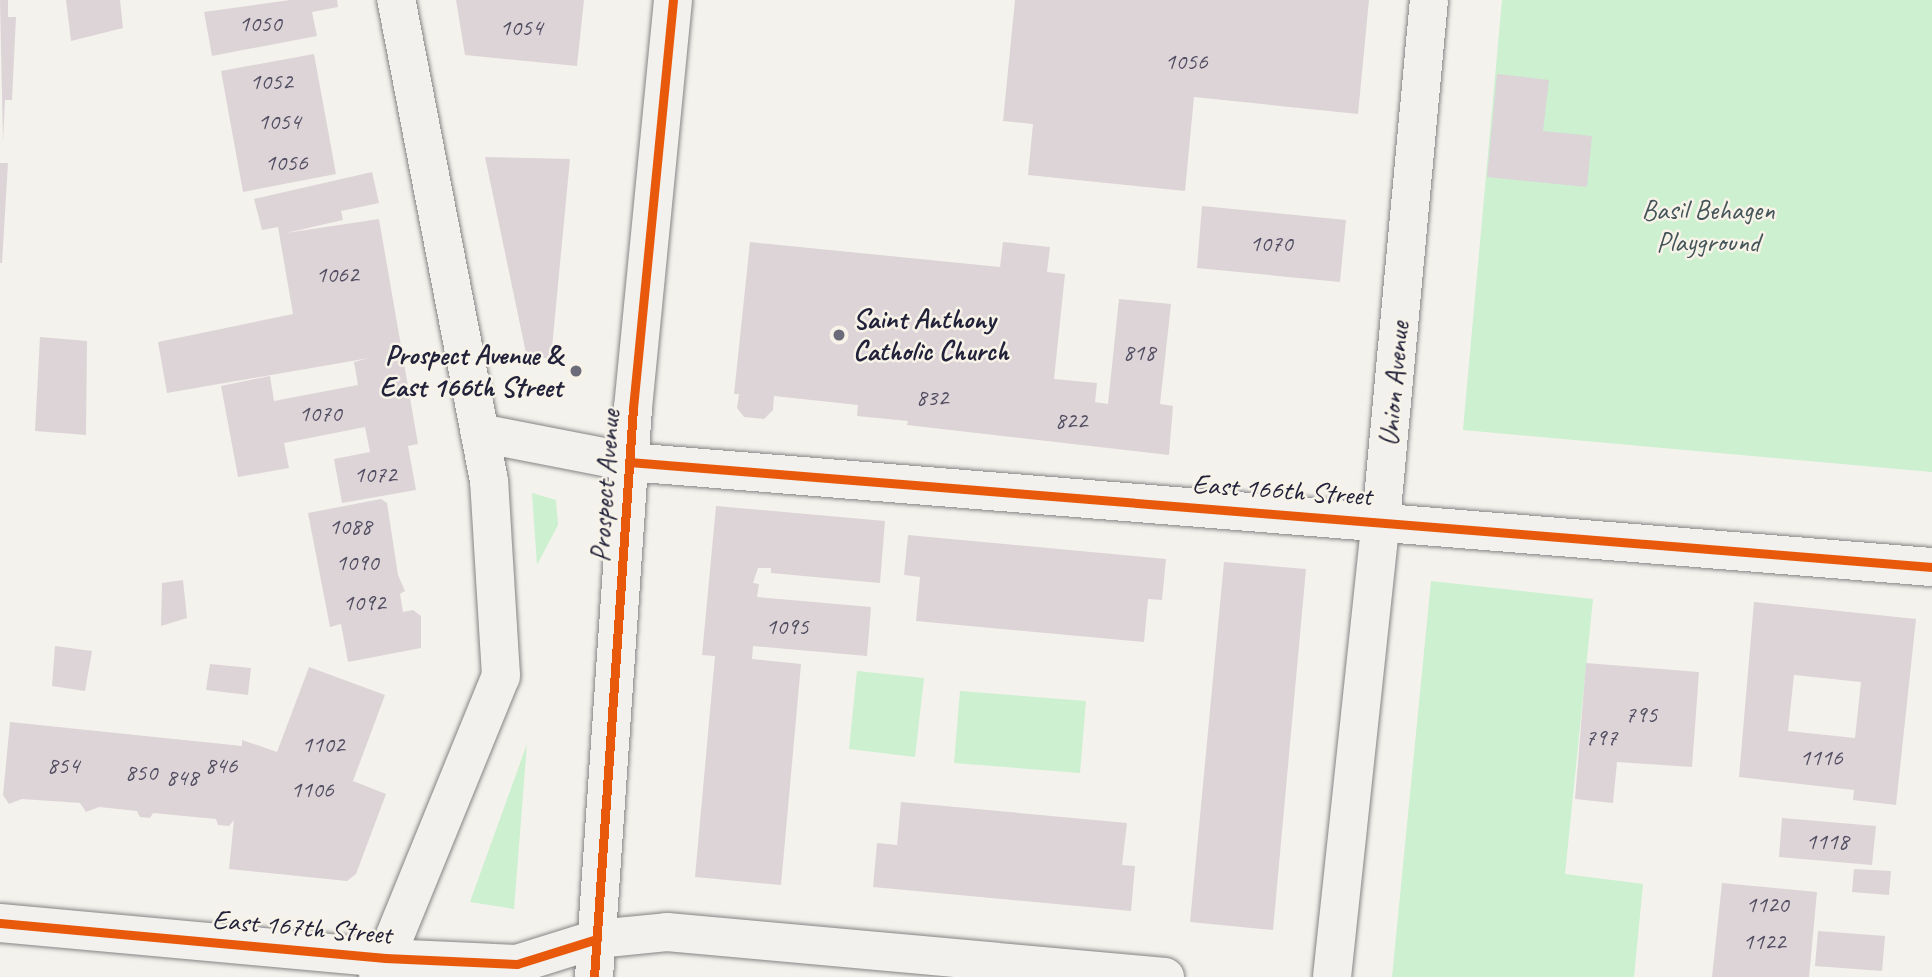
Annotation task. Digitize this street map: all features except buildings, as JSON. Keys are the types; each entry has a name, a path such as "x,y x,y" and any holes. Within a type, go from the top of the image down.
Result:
{"street":[{"path":"382,967 501,676 489,481 396,0"},
{"name":"Prospect Avenue","path":"594,977 629,462 673,0"},
{"name":"Union Avenue","path":"1332,977 1381,520 1429,0"},
{"name":"East 166th Street","path":"480,433 629,462 1932,566"},
{"name":"East 167th Street","path":"0,923 382,967 517,964 597,939 667,932 1166,977"}],"green space":[{"name":"Basil Behagen Playground","path":"1502,0 1932,0 1932,472 1463,430"},
{"path":"532,493 556,500 558,525 537,565"},
{"path":"1431,581 1593,599 1565,874 1643,884 1634,977 1392,977"},
{"path":"857,671 924,678 915,757 849,749"},
{"path":"960,691 1086,701 1080,773 954,763"},
{"path":"527,744 514,909 470,902"}],"cycle path":[{"path":"594,977 633,408 673,0"},
{"path":"629,462 1932,567"},
{"path":"0,923 385,958 517,964 597,939"}],"place":[{"name":"Saint Anthony Catholic Church","path":"839,335"},
{"name":"Prospect Avenue & East 166th Street","path":"576,371"}]}
